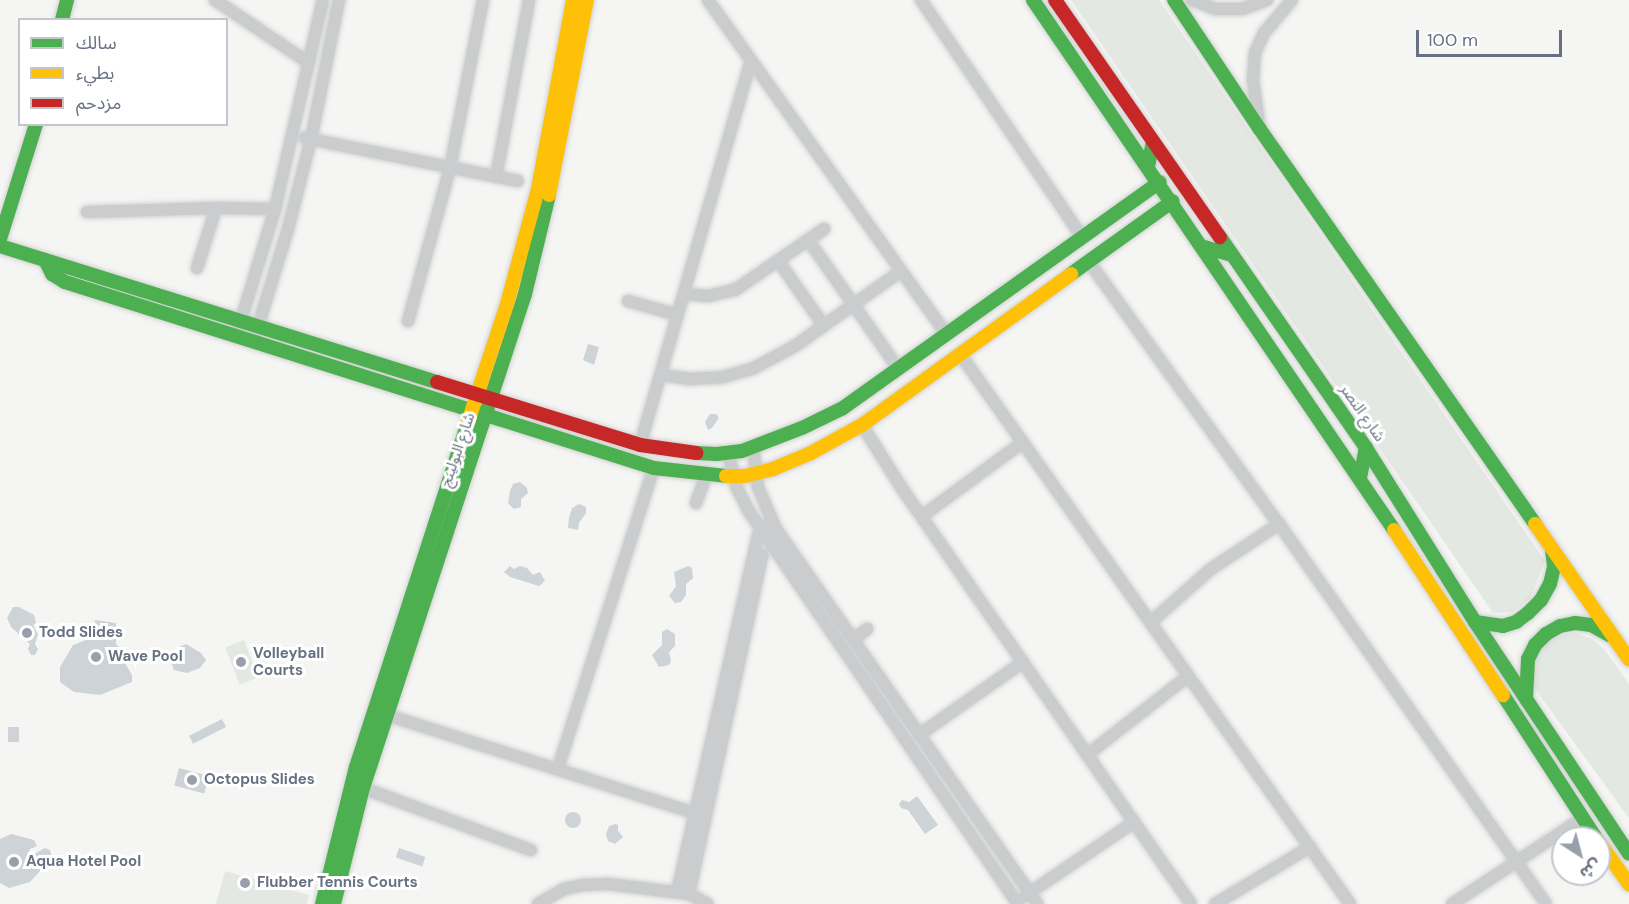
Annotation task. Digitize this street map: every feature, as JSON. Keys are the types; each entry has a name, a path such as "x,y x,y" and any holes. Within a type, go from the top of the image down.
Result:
{"street":[{"path":"62,18 67,0"},
{"path":"215,0 309,63"},
{"path":"235,337 275,209 323,0"},
{"path":"253,343 288,229 311,139 339,0"},
{"path":"408,321 450,168 483,0"},
{"path":"496,177 529,0"},
{"name":"شارع البولينج","path":"334,904 363,788 493,399 525,294 544,190 573,0"},
{"name":"شارع البولينج","path":"322,904 356,767 399,629 544,190 587,0"},
{"path":"708,0 946,334"},
{"path":"921,0 1082,237"},
{"path":"1033,0 1173,201 1360,478 1588,826"},
{"name":"شارع النصر","path":"1055,0 1366,448 1475,622 1629,854"},
{"path":"1174,0 1259,128 1629,659"},
{"path":"1192,0 1216,9 1234,9 1267,0"},
{"path":"1259,128 1252,80 1255,53 1264,33 1292,0"},
{"path":"640,445 751,61"},
{"path":"0,239 35,126"},
{"path":"293,136 518,181"},
{"path":"1148,167 1153,142"},
{"path":"0,246 640,445 675,451 728,453 753,447 802,428 843,408 1160,182"},
{"path":"1135,200 1146,207 1148,219"},
{"path":"45,260 52,274 65,282 253,343 654,468 733,476 755,473 811,453 862,425 1173,201"},
{"path":"87,212 216,208 275,209"},
{"path":"197,268 216,208"},
{"path":"685,294 708,296 735,290 824,229"},
{"path":"809,241 898,368"},
{"path":"1204,247 1232,255"},
{"path":"779,262 824,326"},
{"path":"1089,262 1279,524 1546,904"},
{"path":"662,375 689,379 723,377 754,368 776,358 901,271"},
{"path":"628,301 678,315"},
{"path":"960,354 1350,904"},
{"path":"862,425 921,516 1191,904"},
{"path":"921,516 1023,442"},
{"path":"753,447 755,473 769,529 1016,903 1134,822"},
{"path":"1360,478 1366,448"},
{"path":"728,453 742,500 769,529 853,640 1038,904"},
{"path":"558,768 654,468"},
{"path":"696,503 706,475"},
{"path":"1151,622 1211,569 1279,524"},
{"path":"683,893 694,813 722,715 769,529"},
{"path":"1475,622 1489,626 1503,626 1516,622 1528,613 1541,600 1550,584 1554,566 1552,548"},
{"path":"1527,700 1528,659 1540,639 1552,629 1568,624 1583,623 1599,628 1617,642"},
{"path":"399,629 414,633"},
{"path":"853,640 867,629"},
{"path":"395,644 409,649"},
{"path":"919,735 1023,662"},
{"path":"1087,755 1188,676"},
{"path":"387,715 694,813"},
{"path":"683,893 722,715"},
{"path":"363,788 531,850"},
{"path":"1452,904 1514,861 1583,818"},
{"path":"1215,904 1310,847"},
{"path":"1611,858 1629,884"},
{"path":"538,904 564,889 583,885 608,884 683,893 708,904"}],"shaded area":[{"path":"1071,0 1159,0 1545,561 1530,599 1512,612 1493,613"},
{"path":"588,344 599,347 594,365 583,360"},
{"path":"710,414 716,414 719,418 708,430 705,422"},
{"path":"520,482 527,488 528,493 521,499 521,507 514,509 508,503 510,491 513,484"},
{"path":"579,504 586,507 586,513 579,523 578,530 568,528 572,508"},
{"path":"510,566 514,569 520,566 527,568 533,575 540,572 545,581 539,586 510,577 504,572"},
{"path":"688,566 692,568 693,578 686,584 686,595 681,602 675,603 669,596 676,586 674,572"},
{"name":"Todd Slides","path":"13,607 19,607 34,615 36,623 33,625 38,634 35,644 38,649 35,655 31,655 28,649 30,644 11,627 7,618"},
{"name":"Wave Pool","path":"95,620 116,623 116,644 127,656 125,663 132,675 132,682 100,695 74,692 60,682 60,667 73,645 91,638"},
{"path":"667,629 675,634 675,646 669,652 671,661 669,665 659,667 652,655 662,645 662,632"},
{"path":"1576,633 1592,639 1604,649 1629,684 1629,818 1535,689 1533,664 1538,652 1550,640"},
{"name":"Volleyball Courts","path":"244,640 258,677 240,685 225,647"},
{"path":"186,644 201,653 206,660 200,668 187,673 174,670 171,662 179,647"},
{"path":"222,719 226,727 193,744 189,736"},
{"path":"8,727 19,727 19,742 8,742"},
{"name":"Octopus Slides","path":"179,768 209,776 204,793 174,785"},
{"path":"917,796 938,825 925,834 908,810 901,808 899,804 902,800 909,802"},
{"path":"573,812 579,814 581,820 579,826 573,828 567,826 565,820 567,814"},
{"path":"618,825 618,831 623,837 615,844 608,841 606,834 609,826"},
{"name":"Aqua Hotel Pool","path":"11,834 34,840 37,846 30,849 25,860 29,865 40,865 42,869 30,882 9,888 0,883 0,839"},
{"path":"45,848 50,850 52,858 47,861 32,860 32,855"},
{"path":"399,848 425,857 422,867 396,857"},
{"name":"Flubber Tennis Courts","path":"225,871 309,895 307,904 216,904"}],"traffic: fast":[{"path":"62,18 67,0"},
{"path":"1033,0 1394,530"},
{"path":"1174,0 1259,128 1535,524"},
{"path":"0,239 35,126"},
{"path":"1148,167 1153,142"},
{"path":"696,453 717,454 742,451 802,428 843,408 1160,182"},
{"path":"334,904 363,788 525,294 549,195"},
{"path":"1071,274 1173,201"},
{"path":"1220,237 1366,448 1475,622 1629,854"},
{"path":"0,246 437,382"},
{"path":"1204,247 1232,255"},
{"path":"45,260 52,274 65,282 654,468 726,476"},
{"path":"322,904 356,767 467,425"},
{"path":"1360,478 1366,448"},
{"path":"1475,622 1503,626 1516,622 1528,613 1541,600 1550,584 1554,566 1552,549"},
{"path":"1526,699 1528,659 1535,645 1546,634 1560,626 1575,623 1591,625 1609,635"},
{"path":"1503,695 1588,826"}],"traffic: slow":[{"path":"467,425 507,304 538,189 573,0"},
{"path":"549,195 587,0"},
{"path":"726,476 745,476 773,469 811,453 862,425 1071,274"},
{"path":"1535,524 1629,659"},
{"path":"1394,530 1503,695"},
{"path":"1611,859 1629,884"}],"traffic: jam":[{"path":"1055,0 1220,237"},
{"path":"437,382 640,445 696,453"}],"place":[{"name":"Todd Slides","path":"27,633"},
{"name":"Wave Pool","path":"96,657"},
{"name":"Volleyball Courts","path":"241,662"},
{"name":"Octopus Slides","path":"192,780"},
{"name":"Aqua Hotel Pool","path":"14,862"},
{"name":"Flubber Tennis Courts","path":"245,883"}]}
